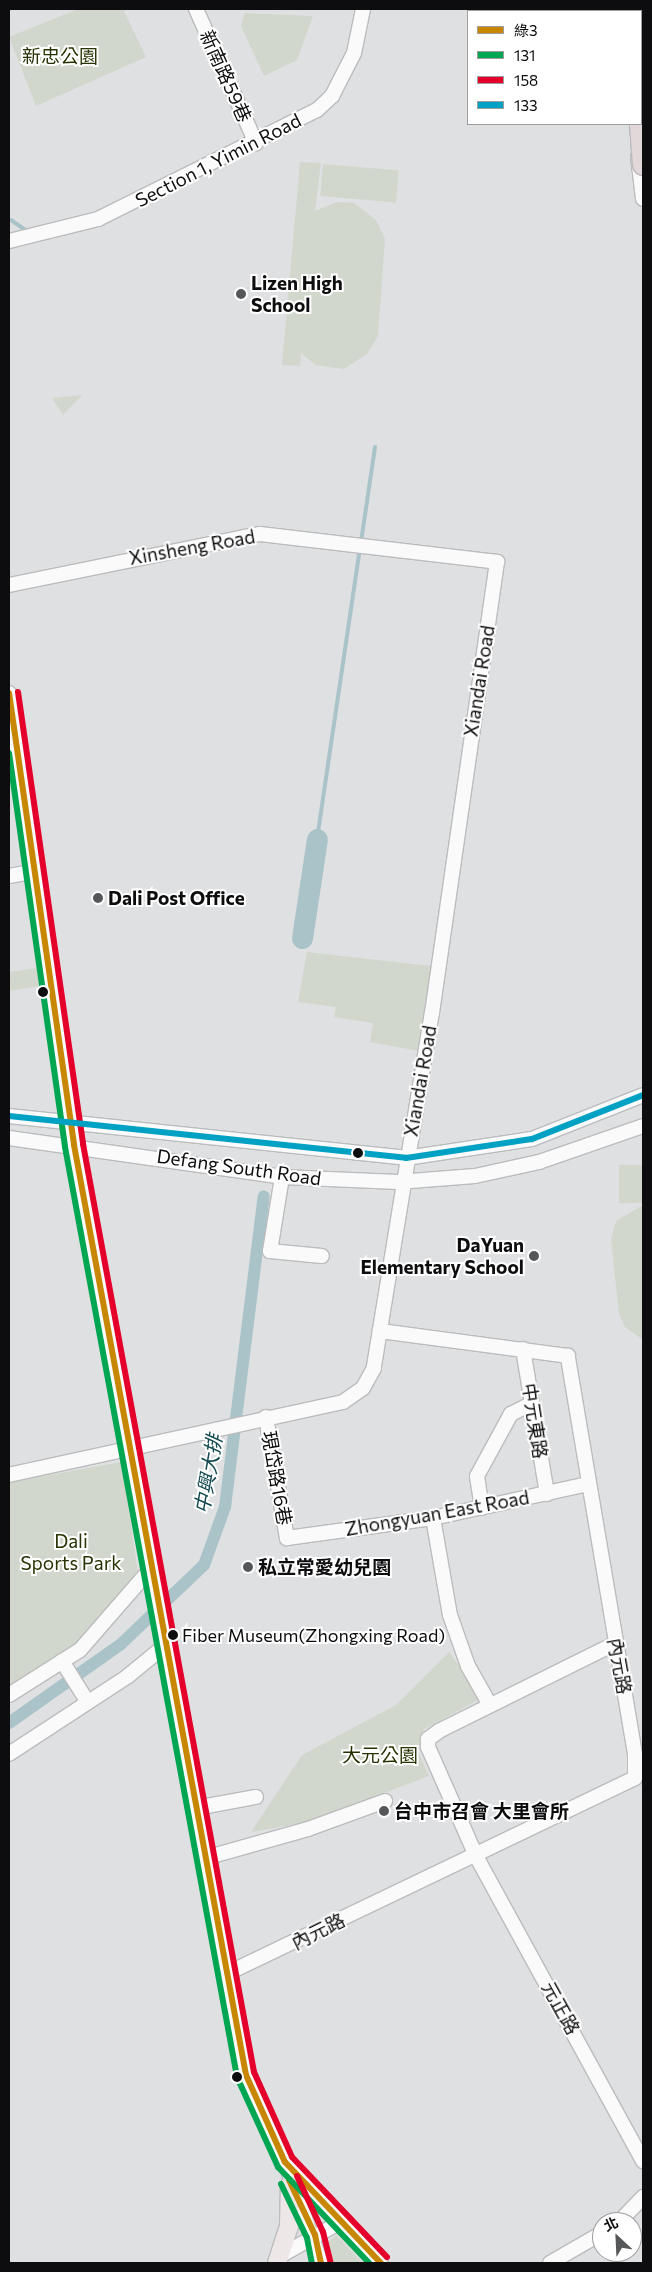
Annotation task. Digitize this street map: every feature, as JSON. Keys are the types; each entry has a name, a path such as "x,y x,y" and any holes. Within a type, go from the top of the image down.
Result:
{"highway":[{"path":"640,134 643,164"}],"main road":[{"path":"278,2260 289,2225 290,2185"}],"street":[{"name":"新南路59巷","path":"196,9 256,143"},
{"name":"Section 1, Yimin Road","path":"9,240 98,219 256,143 316,110 332,96 354,53 363,9"},
{"path":"640,134 643,198"},
{"name":"Xinsheng Road","path":"9,586 260,534 360,544 497,562"},
{"name":"Xiandai Road","path":"9,1475 130,1445 352,1397 374,1368 404,1182 406,1158 432,1012 497,562"},
{"path":"9,693 37,871 74,1145 154,1565 205,1858 246,2075 285,2162 290,2185 315,2235 321,2263"},
{"path":"9,876 37,871"},
{"path":"628,1098 643,1084"},
{"name":"Defang South Road","path":"9,1116 70,1120 406,1158 532,1138 628,1098 643,1095"},
{"name":"Defang South Road","path":"9,1138 74,1145 282,1177 404,1182 475,1176 539,1162 643,1126"},
{"path":"282,1177 270,1251 322,1256"},
{"name":"內元路","path":"228,1973 476,1856 634,1778 635,1754 587,1484 568,1356 380,1331"},
{"name":"中元東路","path":"523,1349 547,1494"},
{"path":"482,1508 477,1476 511,1414 532,1404"},
{"name":"現岱路16巷","path":"266,1417 287,1538"},
{"name":"Zhongyuan East Road","path":"287,1538 433,1518 587,1484"},
{"path":"433,1518 450,1615 468,1666 490,1705 616,1643"},
{"path":"9,1695 80,1650 154,1565"},
{"path":"9,1754 88,1701 166,1639"},
{"path":"62,1660 88,1701"},
{"name":"元正路","path":"490,1705 428,1739 476,1856 643,2161"},
{"path":"196,1808 256,1797"},
{"path":"205,1858 308,1829 385,1802"},
{"path":"285,2162 344,2220 380,2263"},
{"path":"629,2212 643,2197"},
{"path":"278,2260 315,2235 344,2220"},
{"path":"550,2263 592,2239"}],"green space":[{"name":"新忠公園","path":"78,9 123,9 146,57 36,106 9,37"},
{"path":"245,13 313,16 297,60 264,76 241,26"},
{"path":"300,162 321,163 315,211 336,202 354,203 376,220 385,239 378,336 367,354 344,369 315,365 301,353 300,366 282,365"},
{"path":"323,164 399,171 396,203 320,196"},
{"path":"82,395 63,415 52,398"},
{"path":"307,952 431,966 419,1051 370,1042 373,1023 334,1017 336,1007 298,1002"},
{"path":"37,968 39,986 9,991 9,972"},
{"path":"619,1165 643,1165 643,1203 619,1203"},
{"path":"643,1205 643,1340 625,1327 619,1314 611,1239 616,1221"},
{"name":"Dali Sports Park","path":"122,1462 138,1573 76,1644 9,1688 9,1482"},
{"name":"大元公園","path":"449,1652 482,1698 424,1729 418,1751 429,1776 307,1822 251,1832 302,1755 396,1705"},
{"path":"336,2235 363,2263 331,2263 324,2245"}],"waterway":[{"path":"11,220 27,231"},
{"path":"361,542 375,447"},
{"path":"317,839 360,549"},
{"path":"302,938 317,839"},
{"name":"中興大排","path":"9,1723 121,1644 204,1565 225,1507 264,1196"}],"transit line":[{"name":"158","path":"18,692 83,1144 254,2072 292,2157 387,2257"},
{"name":"綠3","path":"9,693 74,1145 246,2075 285,2162 381,2263"},
{"name":"131","path":"9,753 65,1147 237,2077 278,2167 369,2263"},
{"name":"133","path":"9,1116 406,1158 532,1139 643,1095"},
{"name":"158","path":"297,2176 323,2232 330,2261"},
{"name":"綠3","path":"289,2180 315,2235 321,2263"},
{"name":"131","path":"281,2184 307,2238 312,2263"}],"place":[{"name":"Lizen High School","path":"241,294"},
{"name":"Dali Post Office","path":"98,898"},
{"name":"DaYuan Elementary School","path":"534,1256"},
{"name":"私立常愛幼兒園","path":"248,1567"},
{"name":"Fiber Museum(Zhongxing Road)","path":"173,1635"},
{"name":"台中市召會 大里會所","path":"384,1811"}]}
